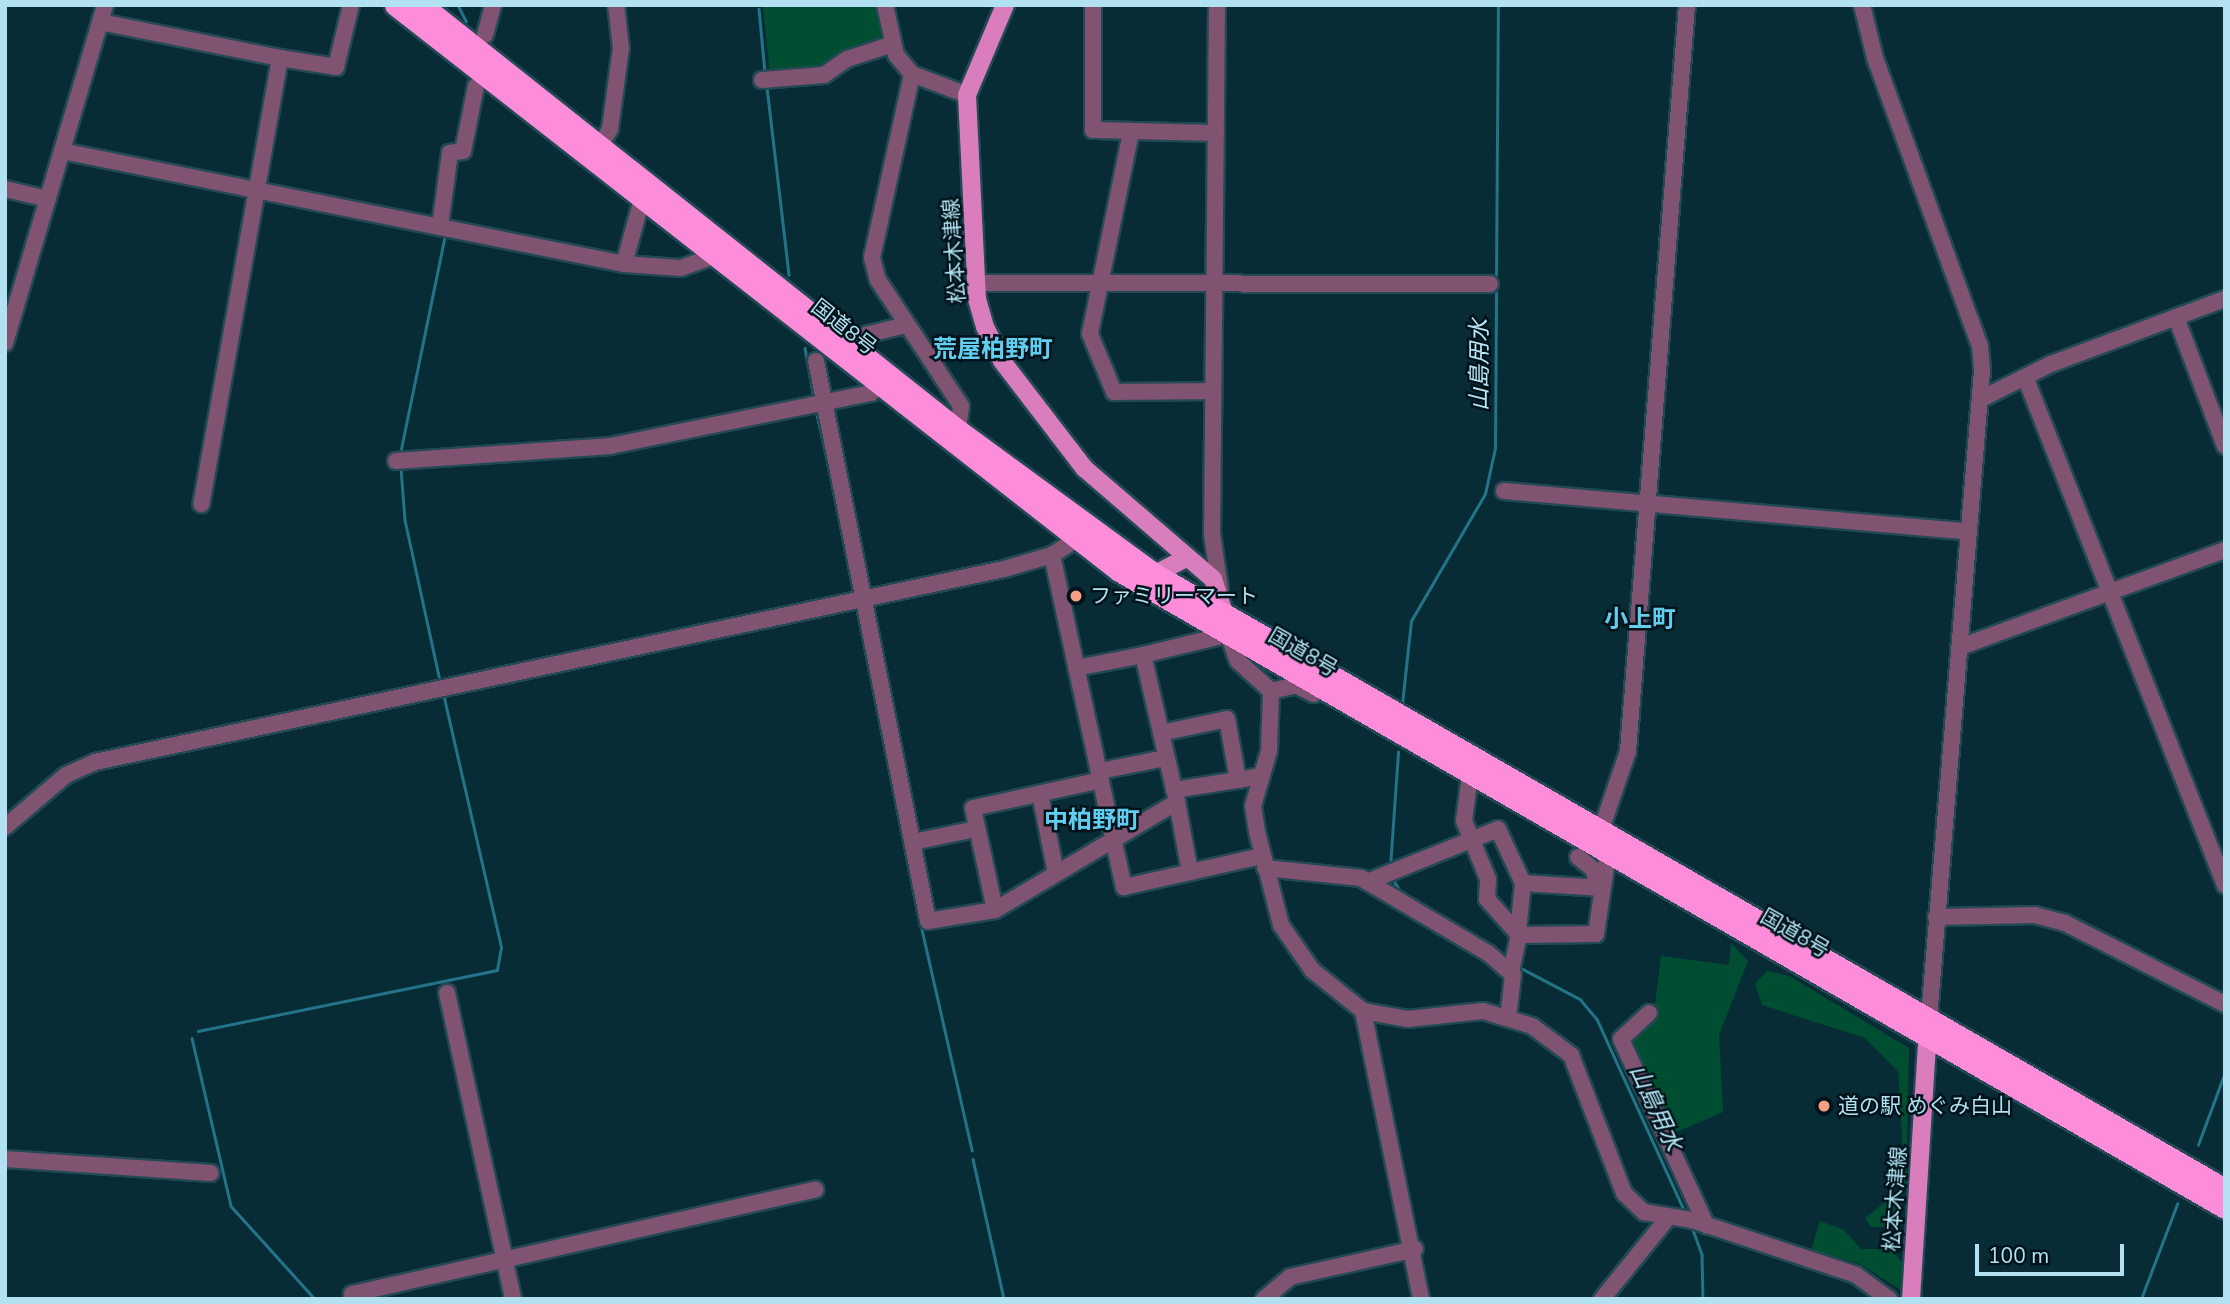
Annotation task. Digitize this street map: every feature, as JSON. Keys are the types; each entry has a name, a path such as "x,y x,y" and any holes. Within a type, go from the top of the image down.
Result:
{"highway":[{"name":"国道8号","path":"395,5 1075,540 1225,626 1599,822 1928,1029 2225,1208"},
{"name":"国道8号","path":"422,5 958,430 1225,626 1379,723 1608,853 2225,1189"}],"main road":[{"name":"松本木津線","path":"1005,5 967,95 977,283 985,327 1002,361 1084,468 1221,591"},
{"path":"1155,574 1185,559"},
{"path":"1221,591 1225,626"},
{"name":"松本木津線","path":"1911,1299 1928,1029"}],"street":[{"path":"5,343 105,5"},
{"path":"100,22 336,67 351,5"},
{"path":"485,36 493,5"},
{"path":"600,146 610,129 621,48 616,5"},
{"path":"886,5 893,44 912,74 967,95"},
{"path":"1093,5 1093,130 1216,133"},
{"path":"1217,5 1213,565 1221,591"},
{"path":"1599,822 1623,765 1651,503 1687,5"},
{"path":"1862,5 1875,58 1980,346 1983,398 1968,532 1928,1029"},
{"path":"762,80 824,75 846,59 893,44"},
{"path":"201,504 280,58"},
{"path":"912,74 872,258 906,325 961,406 958,430"},
{"path":"444,227 457,152 476,86"},
{"path":"1131,132 1090,334 1114,393 1213,391"},
{"path":"62,151 624,264 681,268 714,256"},
{"path":"5,189 48,199"},
{"path":"624,264 642,199"},
{"path":"977,283 1490,284"},
{"path":"1983,398 2225,299"},
{"path":"2176,317 2225,446"},
{"path":"865,335 906,325"},
{"path":"816,360 860,599 928,921 995,910 1114,841 1175,796 1260,776"},
{"path":"2026,379 2225,885"},
{"path":"401,460 610,446 871,393 877,384"},
{"path":"1504,491 1968,532"},
{"path":"5,827 66,775 95,762 860,599 1052,555 1075,540"},
{"path":"1960,647 2112,594 2225,550"},
{"path":"1052,555 1125,887 1190,872 1263,862 1327,871 1367,882 1511,972"},
{"path":"1076,668 1143,655 1225,626 1238,661 1271,691 1269,751 1253,806 1263,862 1281,925 1296,948 1332,989 1363,1011 1408,1019 1483,1011 1508,1018 1571,1055 1624,1193 1644,1212 1687,1221 1773,1252 1856,1275 1889,1299"},
{"path":"1143,655 1190,872"},
{"path":"1271,691 1296,684 1379,723"},
{"path":"1161,733 1227,719 1238,780"},
{"path":"995,910 973,808 1040,794 1165,758"},
{"path":"1470,775 1464,821 1474,836 1488,879 1492,909 1519,934 1596,934 1600,887 1608,853"},
{"path":"1040,794 1056,873"},
{"path":"913,842 976,829"},
{"path":"1367,882 1474,836 1498,829 1520,876 1519,934 1511,972 1508,1018"},
{"path":"1578,857 1598,878 1600,887"},
{"path":"1488,879 1520,876 1600,887"},
{"path":"1936,917 2035,915 2065,923 2225,1004"},
{"path":"447,993 513,1299"},
{"path":"1363,1011 1415,1249 1421,1299"},
{"path":"1649,1013 1621,1039 1687,1221"},
{"path":"5,1158 211,1173"},
{"path":"352,1294 815,1190"},
{"path":"1602,1299 1687,1221"},
{"path":"1264,1299 1290,1277 1415,1249"}],"green space":[{"path":"880,5 887,43 826,69 770,75 763,7"},
{"path":"1731,943 1748,961 1719,1035 1723,1112 1668,1136 1627,1038 1654,1012 1661,956 1729,965"},
{"path":"1767,971 1789,976 1909,1048 1906,1188 1891,1227 1871,1227 1865,1218 1899,1191 1904,1168 1898,1071 1865,1038 1762,1005 1755,984"},
{"path":"1820,1221 1844,1230 1861,1249 1890,1249 1902,1262 1901,1290 1860,1264 1811,1250"}],"waterway":[{"path":"458,5 466,21"},
{"name":"山島用水","path":"1496,281 1498,5"},
{"path":"759,9 765,72"},
{"path":"767,87 789,275"},
{"path":"450,207 457,159"},
{"path":"400,454 445,234"},
{"name":"山島用水","path":"1402,704 1411,621 1485,494 1495,448 1496,288"},
{"path":"805,348 814,399"},
{"path":"816,410 838,509"},
{"path":"401,468 405,520 440,681"},
{"path":"198,1031 497,970 501,947 443,694"},
{"name":"山島用水","path":"1390,867 1398,752"},
{"name":"山島用水","path":"1393,879 1402,894"},
{"path":"921,925 972,1150"},
{"name":"山島用水","path":"1521,968 1580,999 1597,1019 1685,1212"},
{"path":"192,1038 231,1206 315,1299"},
{"path":"2198,1145 2225,1072"},
{"path":"973,1159 1004,1299"},
{"path":"2141,1299 2177,1204"},
{"name":"山島用水","path":"1692,1227 1702,1255 1703,1299"}],"place":[{"name":"ファミリーマート","path":"1076,596"},
{"name":"道の駅 めぐみ白山","path":"1824,1106"}],"district":[{"name":"荒屋柏野町","path":"993,350"},
{"name":"小上町","path":"1640,620"},
{"name":"中柏野町","path":"1092,821"}]}
